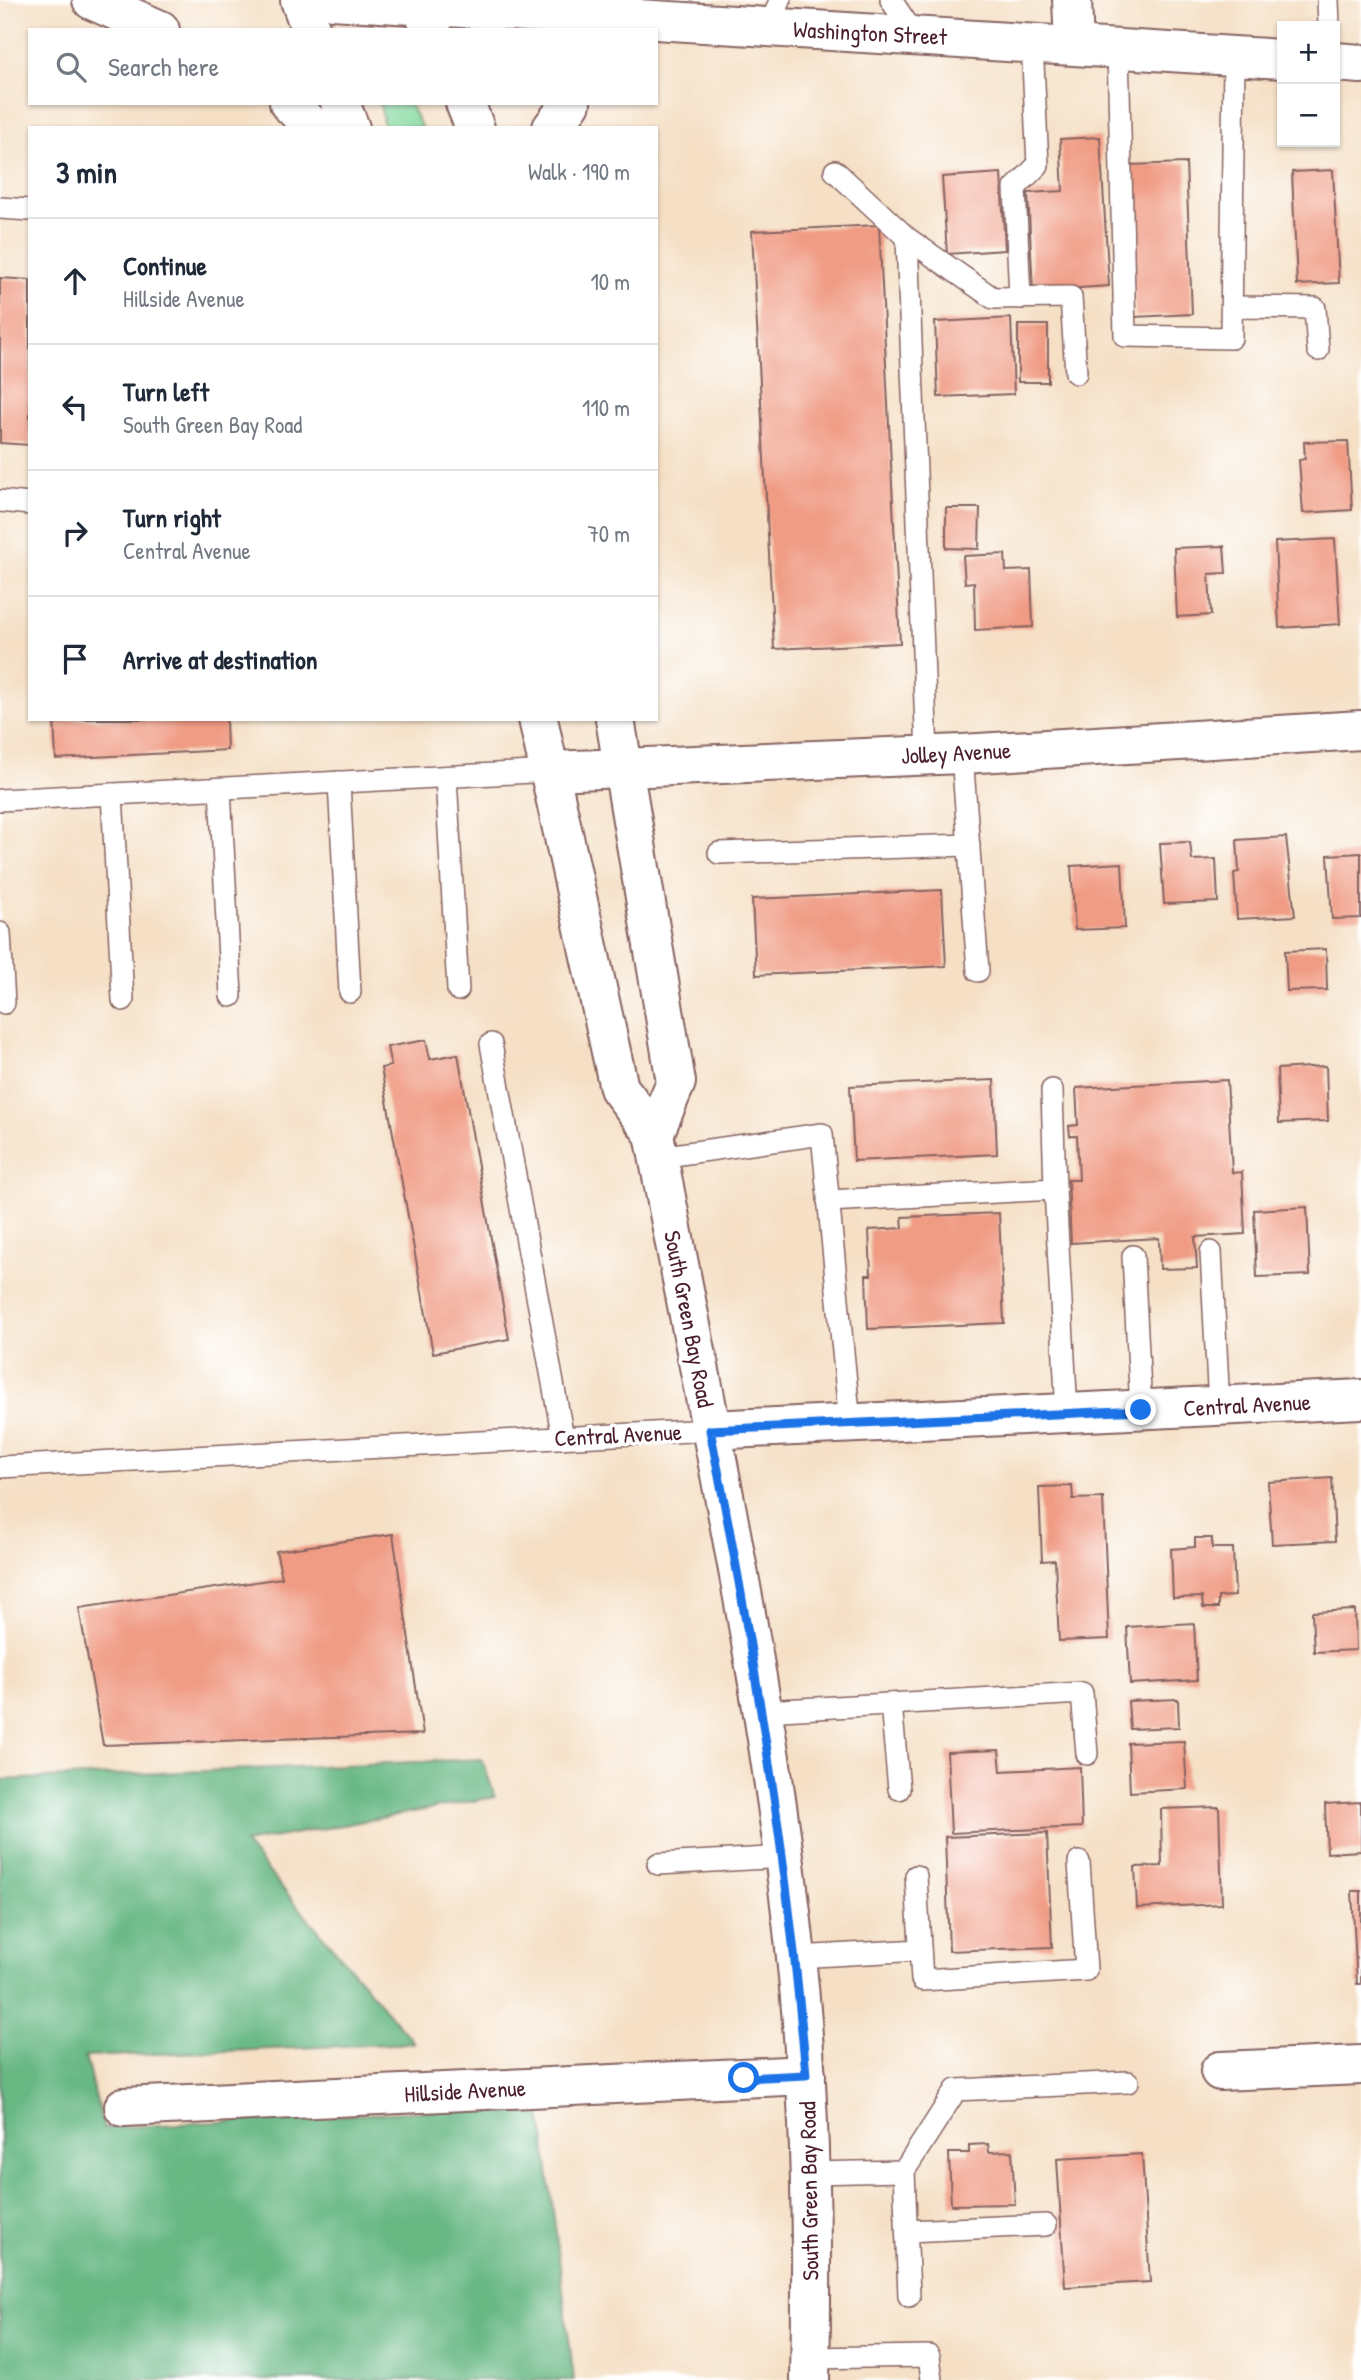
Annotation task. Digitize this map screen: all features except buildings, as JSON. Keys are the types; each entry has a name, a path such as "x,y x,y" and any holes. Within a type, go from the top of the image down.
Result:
{"main road":[{"path":"92,0 155,28"},
{"path":"299,0 310,28"},
{"name":"Washington Street","path":"332,0 424,12 633,25 775,14 915,36 1277,59"},
{"path":"605,0 633,25"},
{"path":"1072,0 1074,45"},
{"path":"1340,62 1361,64"},
{"path":"291,105 312,126"},
{"path":"341,105 348,126"},
{"path":"466,105 474,126"},
{"path":"553,126 569,105"},
{"name":"South Green Bay Road","path":"538,721 619,1088 656,1145 763,1711 797,1957 806,2075 810,2173 810,2369"},
{"path":"615,721 676,1082 656,1145"},
{"name":"Jolley Avenue","path":"551,771 944,754 1361,730"},
{"name":"Central Avenue","path":"710,1430 1361,1399"},
{"path":"1220,2071 1361,2065"},
{"name":"Hillside Avenue","path":"124,2107 806,2075"}],"lane":[{"path":"891,0 915,36"},
{"path":"1328,0 1329,21"},
{"path":"1020,298 1015,188 1038,164 1032,43"},
{"path":"1118,49 1125,336 1231,338 1234,56"},
{"path":"835,171 907,237 993,298 1071,297 1076,373"},
{"path":"0,208 28,210"},
{"path":"907,237 944,754 969,845 978,971"},
{"path":"1232,307 1315,308 1318,350"},
{"path":"0,501 28,505"},
{"path":"0,800 551,771"},
{"path":"446,777 457,990"},
{"path":"339,782 350,992"},
{"path":"220,789 231,996"},
{"path":"112,794 123,1000"},
{"path":"719,853 969,845"},
{"path":"0,933 4,1003"},
{"path":"491,1044 563,1438"},
{"path":"1052,1090 1067,1413"},
{"path":"656,1145 822,1134 850,1424"},
{"path":"828,1201 1055,1189"},
{"path":"1211,1252 1219,1406"},
{"path":"1133,1256 1141,1410"},
{"name":"Central Avenue","path":"0,1467 710,1430"},
{"path":"763,1711 1082,1693 1087,1754"},
{"path":"891,1704 899,1789"},
{"path":"658,1864 784,1857"},
{"path":"916,1876 922,1980 1086,1970 1079,1862"},
{"path":"797,1957 920,1950"},
{"path":"909,2296 904,2171 956,2090 1128,2082"},
{"path":"810,2173 904,2171"},
{"path":"906,2231 1046,2225"},
{"path":"810,2369 929,2356 933,2380"}],"green space":[{"path":"380,105 410,105 421,126 384,126"},
{"path":"482,1759 495,1797 244,1843 414,2043 85,2057 104,2128 540,2105 574,2380 0,2380 0,1780"}],"route":[{"path":"744,2078 806,2075 797,1957 768,1738 710,1430 1141,1410"}]}
